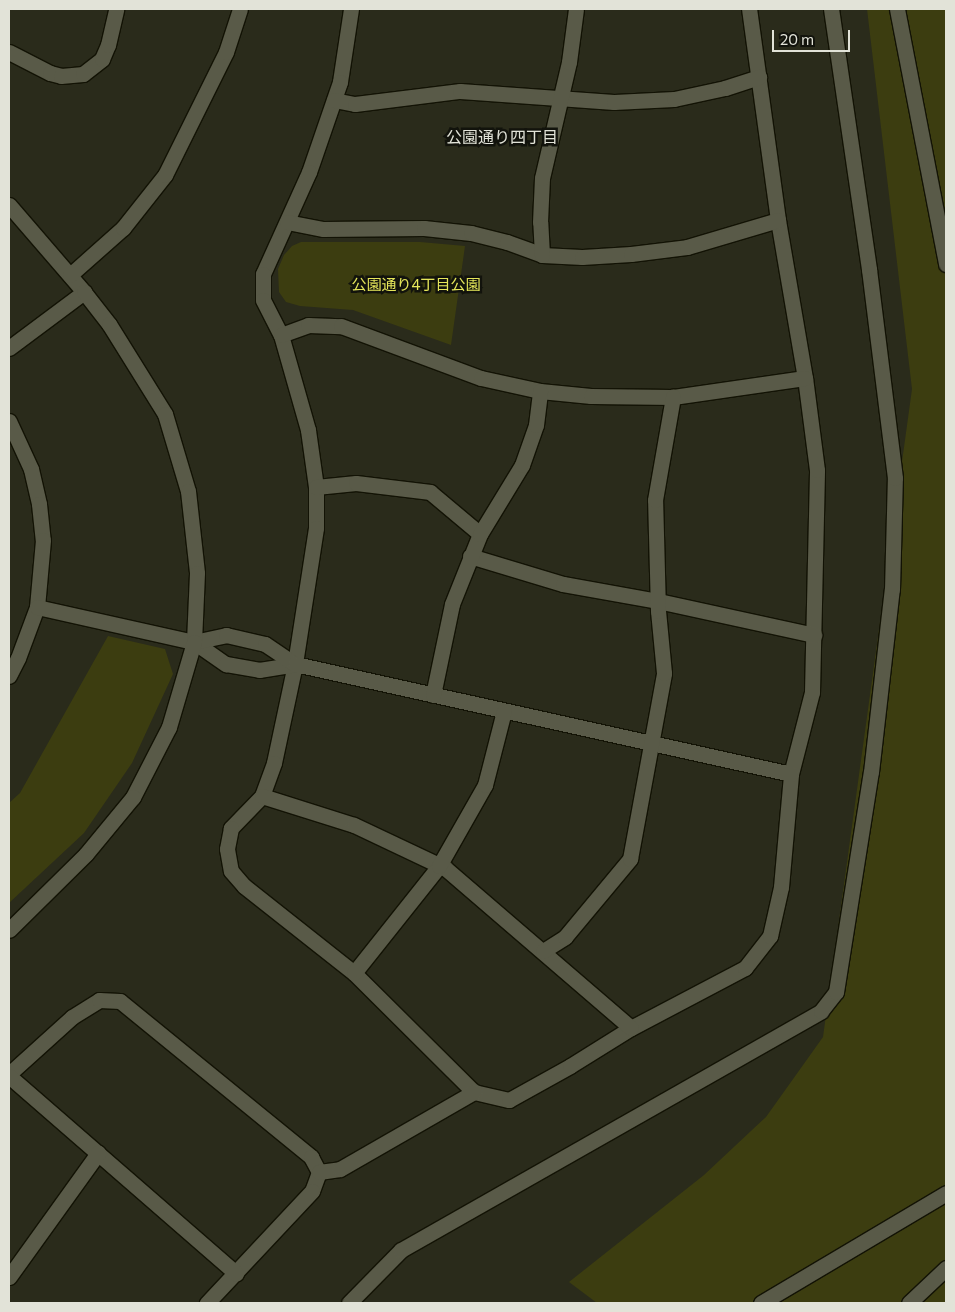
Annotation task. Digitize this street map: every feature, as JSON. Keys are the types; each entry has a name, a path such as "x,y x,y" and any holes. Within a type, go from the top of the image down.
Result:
{"street":[{"path":"9,52 50,74 61,76 82,74 102,58 108,45 116,9"},
{"path":"70,275 123,228 165,175 226,52 240,9"},
{"path":"351,9 340,82 309,172 263,274 263,300 281,335 308,430 316,487 316,528 295,664 274,763 262,796 231,828 227,849 231,871 244,886 354,973 474,1092 510,1100 631,1028 745,968 770,936 781,887 792,774 812,692 817,470 805,378 778,220 749,9"},
{"path":"542,255 540,222 542,178 569,62 576,9"},
{"path":"349,1303 402,1250 821,1011 836,992 872,762 892,589 895,478 869,269 831,9"},
{"path":"897,9 946,264"},
{"path":"334,100 355,104 460,91 614,102 674,99 759,77"},
{"path":"9,205 70,275 109,324 165,414 188,491 197,573 194,642 169,727 133,797 86,854 9,930"},
{"path":"287,222 323,229 424,228 471,233 507,242 542,255 582,257 631,254 687,247 778,220"},
{"path":"9,348 84,292"},
{"path":"281,335 308,325 341,326 481,378 540,391 591,396 673,397 805,378"},
{"path":"433,695 452,604 480,534 522,465 536,425 540,391"},
{"path":"543,951 566,937 630,860 664,673 658,601 655,500 673,397"},
{"path":"9,421 31,469 40,504 43,540 37,607 18,658 9,676"},
{"path":"316,487 356,483 430,492 480,534"},
{"path":"470,556 563,584 658,601 814,635"},
{"path":"37,607 194,642 226,664 259,670 295,664"},
{"path":"194,642 226,636 265,644 295,664 792,774"},
{"path":"354,973 439,866 486,785 504,711"},
{"path":"262,796 354,825 439,866 543,951 631,1028"},
{"path":"206,1303 236,1273 312,1191 319,1172 311,1157 120,1001 99,1000 72,1016 9,1075 236,1273"},
{"path":"319,1172 340,1169 474,1092"},
{"path":"9,1277 98,1153"},
{"path":"761,1303 946,1193"},
{"path":"909,1303 946,1268"}],"green space":[{"path":"867,9 946,9 946,1303 597,1303 569,1282 704,1175 766,1117 823,1037 912,389"},
{"name":"公園通り4丁目公園","path":"301,242 420,242 465,246 451,345 353,310 300,306 286,302 279,292 278,269 284,255 292,246"},
{"path":"108,636 165,649 173,674 132,763 84,833 9,903 9,803 20,793"}],"district":[{"name":"公園通り四丁目","path":"502,137"}]}
